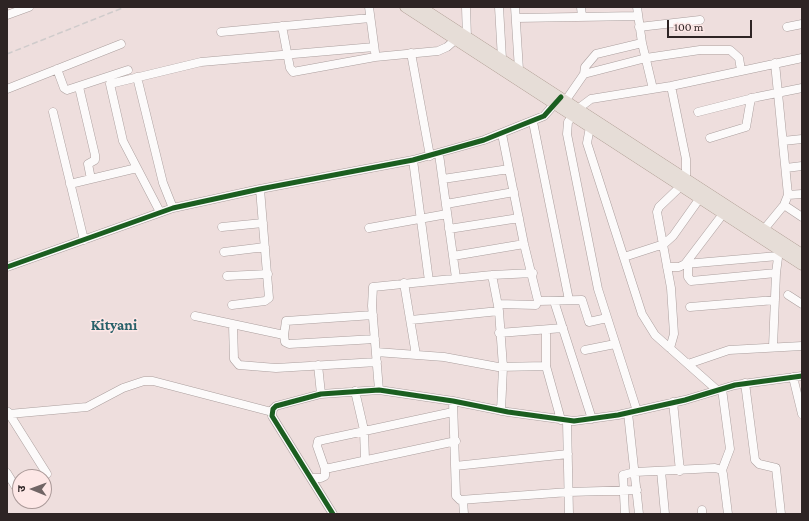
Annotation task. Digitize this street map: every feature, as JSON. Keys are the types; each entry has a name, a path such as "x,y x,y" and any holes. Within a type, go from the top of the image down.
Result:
{"main road":[{"path":"405,7 560,100"},
{"path":"421,7 433,11 462,41 502,59 519,70 575,112 761,233 778,253 802,265"},
{"path":"575,112 590,127 683,182 700,198 723,214 802,254"}],"street":[{"path":"7,15 29,7"},
{"path":"369,7 375,57"},
{"path":"282,26 290,68 291,71 297,72 375,57 443,49 462,41 466,7"},
{"path":"499,7 502,59"},
{"path":"515,7 519,70"},
{"path":"581,7 582,17"},
{"path":"637,7 642,43 653,89"},
{"path":"516,18 638,16"},
{"path":"221,32 370,18"},
{"path":"639,27 700,20"},
{"path":"787,27 802,24"},
{"path":"584,74 585,67 596,54 642,43"},
{"path":"7,89 121,44"},
{"path":"160,212 121,137 109,87 112,84 201,62 374,47"},
{"path":"7,267 173,208 260,189 413,160 439,154 502,134 533,122 548,114 584,74 646,58 700,50 730,50 739,58 741,70"},
{"path":"411,53 430,156"},
{"path":"639,514 635,472 633,412 615,344 598,289 567,134 567,126 575,112 587,101 596,98 671,86 802,58"},
{"path":"761,233 784,205 788,195 775,63"},
{"path":"57,69 65,90 79,87 128,70"},
{"path":"137,77 162,183 173,208"},
{"path":"670,348 674,334 668,267 657,212 659,207 683,182 686,158 671,86"},
{"path":"79,87 95,155 95,160 88,164 91,179"},
{"path":"698,112 751,98 802,88"},
{"path":"710,138 746,127 751,98"},
{"path":"53,112 84,240"},
{"path":"533,122 569,300"},
{"path":"590,127 587,143 642,314 655,335 719,389 730,449 722,470 728,514"},
{"path":"502,134 524,244 533,273 538,301"},
{"path":"783,141 802,139"},
{"path":"439,154 456,278"},
{"path":"413,160 429,281"},
{"path":"786,168 802,166"},
{"path":"70,184 137,168"},
{"path":"443,178 509,169"},
{"path":"232,305 268,300 270,293 260,189"},
{"path":"446,204 514,192"},
{"path":"788,195 802,194"},
{"path":"624,258 664,244 673,236 700,198"},
{"path":"784,205 802,217"},
{"path":"369,228 447,214"},
{"path":"723,214 687,264 688,277 691,281 776,273"},
{"path":"449,229 519,218"},
{"path":"222,227 263,223"},
{"path":"453,256 524,244"},
{"path":"224,252 265,247"},
{"path":"668,267 679,267 687,264 778,253 773,347"},
{"path":"379,390 373,315 373,287 456,278 533,273"},
{"path":"228,276 268,274"},
{"path":"492,275 498,308 502,367 501,411"},
{"path":"404,283 416,355"},
{"path":"788,295 802,304"},
{"path":"411,320 498,308 536,305 538,301 578,299 583,301 586,318 589,322 607,318"},
{"path":"690,307 775,300"},
{"path":"554,301 592,419"},
{"path":"373,315 286,321 284,335 286,342 289,344 375,339"},
{"path":"195,316 284,335"},
{"path":"234,325 234,359 236,364 276,368 377,362"},
{"path":"499,333 562,328"},
{"path":"546,330 546,366 564,420 568,454 569,514"},
{"path":"585,350 615,344"},
{"path":"688,364 723,351 802,346"},
{"path":"376,352 444,358 502,367 546,366"},
{"path":"318,366 321,394"},
{"path":"333,514 272,416 272,412 276,406 321,394 379,390 453,401 501,411 564,420 592,419 633,412 745,383 802,376"},
{"path":"793,377 802,414"},
{"path":"44,469 8,413 87,407 127,386 144,381 153,381 272,412"},
{"path":"745,383 755,460 759,464 776,468 781,514"},
{"path":"355,391 364,430 365,460"},
{"path":"453,401 456,441 456,496 463,500 569,492 637,490"},
{"path":"672,402 680,471"},
{"path":"311,478 323,477 325,469 317,446 318,440 454,412"},
{"path":"325,469 456,441"},
{"path":"455,466 568,454"},
{"path":"625,514 623,475 635,472 680,471 715,468 722,470"},
{"path":"661,471 665,514"},
{"path":"463,500 464,514"}],"railway":[{"path":"7,54 125,7"}],"cycle path":[{"path":"7,267 173,208 260,189 413,160 484,140 544,116 561,97"},
{"path":"333,514 272,416 273,409 276,406 321,394 379,390 453,401 508,412 574,421 618,415 685,400 735,385 802,376"}],"district":[{"name":"Kityani","path":"114,325"}]}
